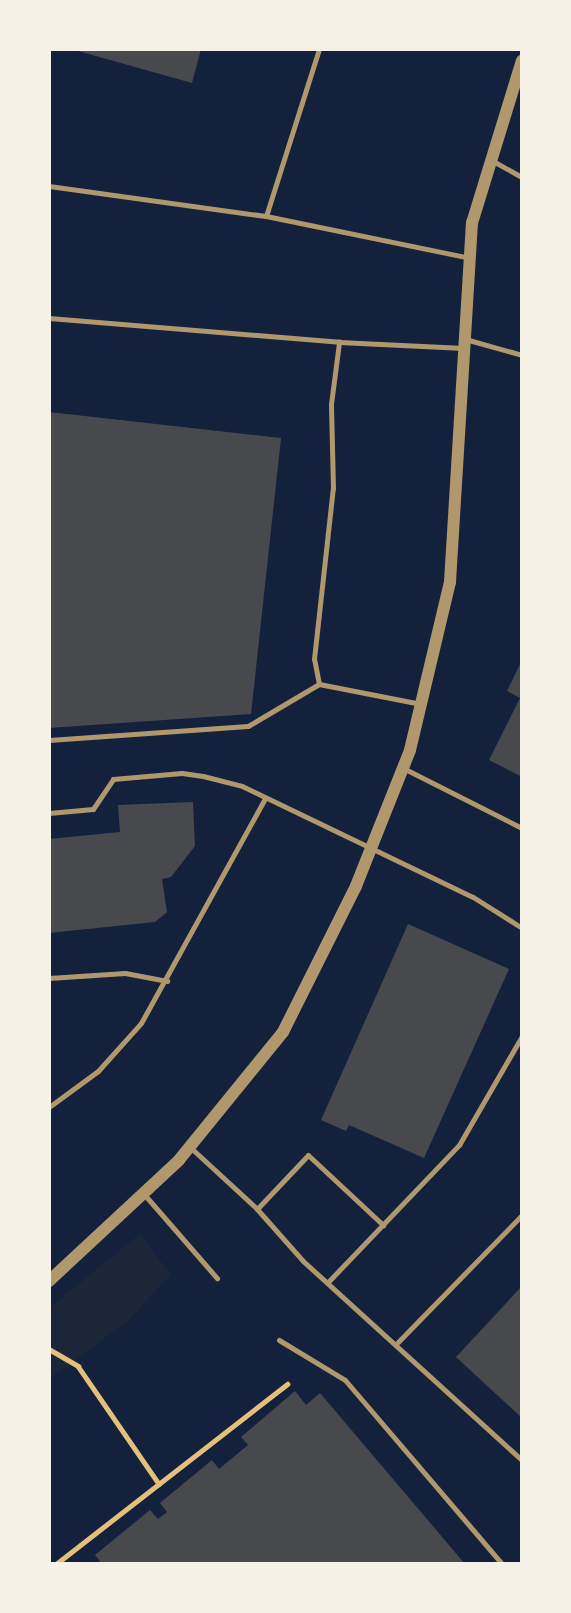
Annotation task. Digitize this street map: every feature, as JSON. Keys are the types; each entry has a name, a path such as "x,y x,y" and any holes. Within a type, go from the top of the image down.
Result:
{"street":[{"path":"49,1282 190,1147 283,1032 371,850 403,768 450,582 472,223 522,60"}],"lane":[{"path":"266,216 319,49"},
{"path":"491,160 522,177"},
{"path":"49,186 266,216 470,258"},
{"path":"49,318 339,342 465,343 522,355"},
{"path":"319,684 314,659 333,488 331,404 339,342"},
{"path":"49,740 248,726 319,684 421,704"},
{"path":"403,768 522,828"},
{"path":"49,813 93,809 113,779 182,773 242,786 473,897 522,928"},
{"path":"49,1107 98,1071 141,1023 167,981 265,798"},
{"path":"49,978 125,973 167,981"},
{"path":"328,1282 459,1145 522,1036"},
{"path":"190,1147 257,1209 328,1282 398,1342 522,1460"},
{"path":"257,1209 308,1155 383,1225"},
{"path":"143,1193 217,1278"},
{"path":"398,1342 522,1215"},
{"path":"279,1340 345,1380 502,1564"}],"path":[{"path":"49,1349 78,1366 159,1483"},
{"path":"56,1564 287,1384"}],"shaded area":[{"path":"140,1234 171,1275 125,1323 49,1379 49,1308"}],"building":[{"path":"71,49 201,49 192,83"},
{"path":"49,412 281,438 251,714 49,728"},
{"path":"522,660 522,777 489,760 520,698 507,691"},
{"path":"193,802 195,846 171,877 162,879 167,912 155,922 49,933 49,839 120,832 118,805"},
{"path":"408,924 509,969 424,1158 349,1125 346,1131 321,1120"},
{"path":"522,1286 522,1418 456,1357"},
{"path":"295,1391 306,1405 320,1393 465,1564 102,1564 95,1555 150,1510 158,1519 167,1512 160,1503 212,1460 219,1469 248,1445 241,1437"}]}
